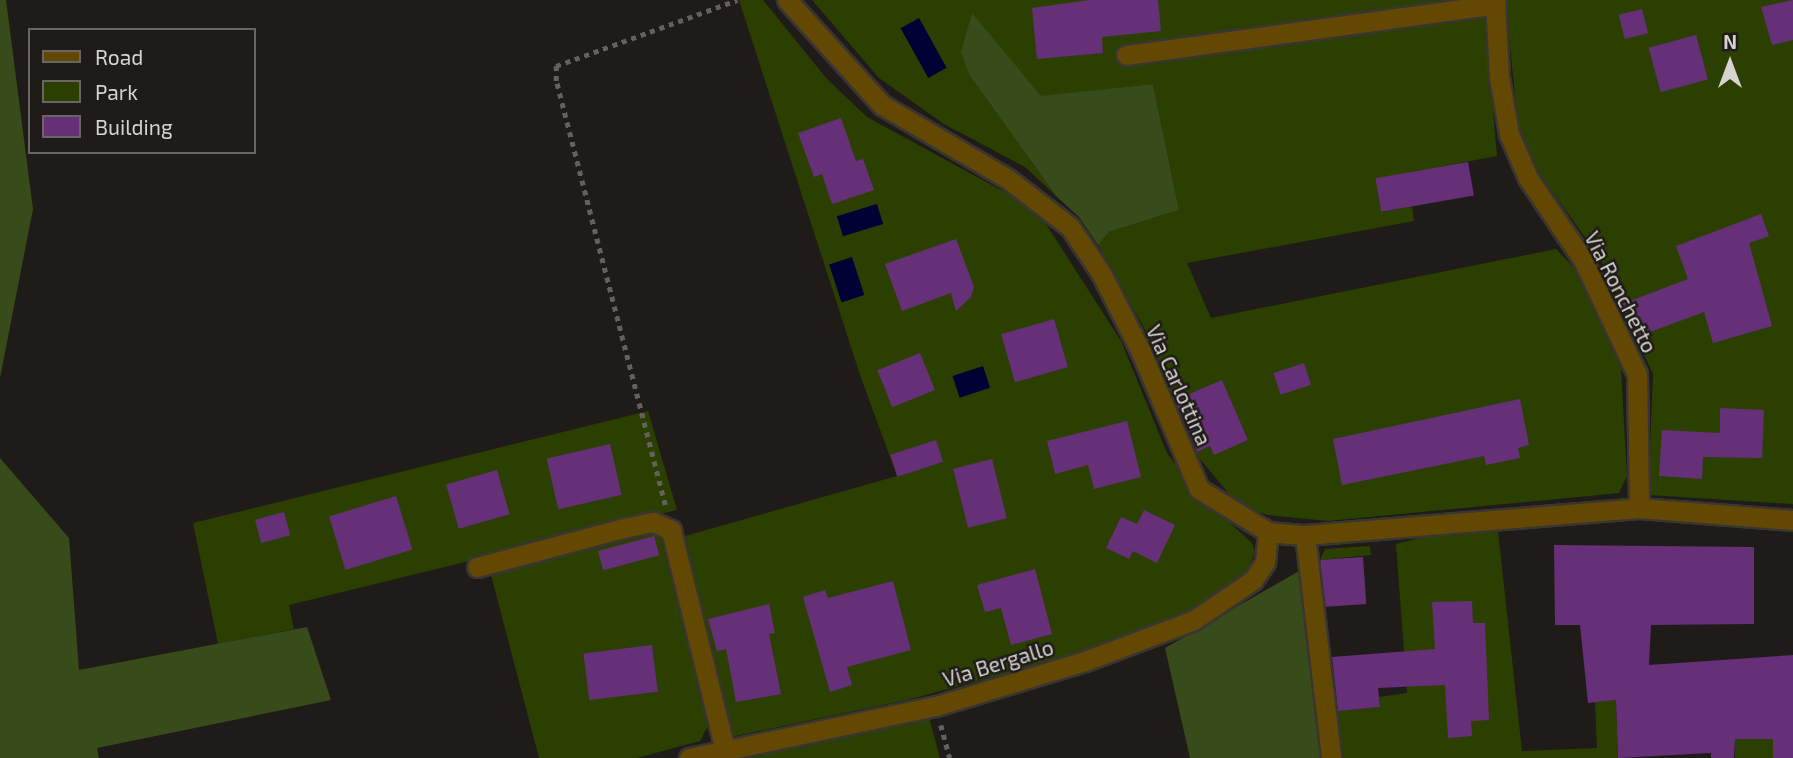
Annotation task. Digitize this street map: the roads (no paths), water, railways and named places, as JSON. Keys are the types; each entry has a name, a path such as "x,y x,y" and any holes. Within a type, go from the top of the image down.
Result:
{"street":[{"name":"Via Carlottina","path":"787,0 882,105 1007,178 1070,227 1101,274 1142,352 1199,489 1268,532 1305,535 1639,508"},
{"path":"1126,55 1495,2"},
{"name":"Via Ronchetto","path":"1495,2 1499,77 1509,134 1528,178 1583,260 1637,374 1639,508"},
{"path":"1639,508 1793,520"},
{"path":"477,567 634,526 653,523 671,530 725,750"},
{"name":"Via Bergallo","path":"689,758 936,706 1085,661 1194,620 1253,580 1265,562 1268,532"},
{"path":"1305,535 1331,758"}]}
